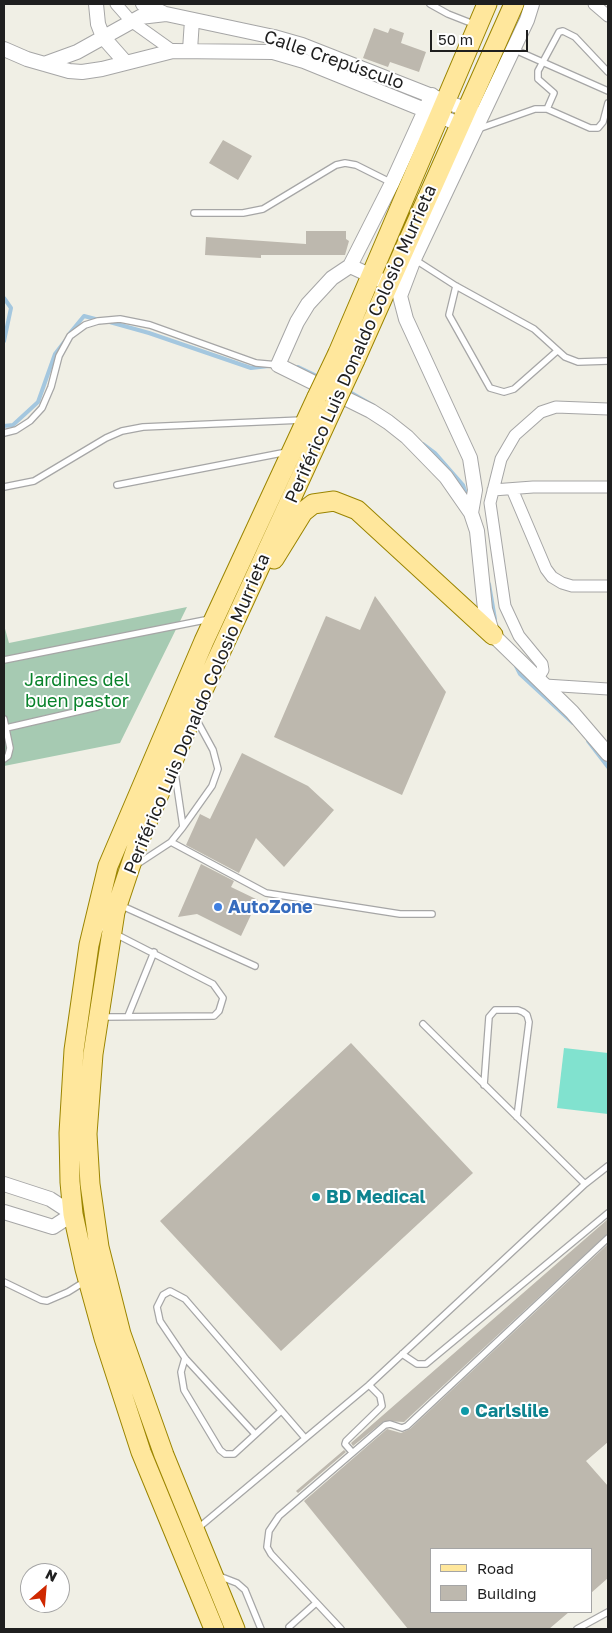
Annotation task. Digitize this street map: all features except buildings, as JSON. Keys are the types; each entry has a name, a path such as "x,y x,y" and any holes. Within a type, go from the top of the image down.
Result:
{"main road":[{"name":"Periférico Luis Donaldo Colosio Murrieta","path":"346,357 371,276 436,105 488,4"},
{"name":"Periférico Luis Donaldo Colosio Murrieta","path":"214,1629 201,1570 196,1530 164,1455 121,1334 73,1214 69,1133 88,1018 128,870 174,759 187,704 214,618 303,449 346,357 389,284 475,121 514,4"},
{"name":"Periférico Luis Donaldo Colosio Murrieta","path":"235,1629 201,1570 179,1541 141,1452 104,1338 96,1273 99,1246 90,1184 87,1134 88,1018 94,924 108,866 187,704 228,635 303,449"},
{"path":"228,635 303,512 313,504 334,501 357,510 493,635"},
{"path":"90,1184 73,1214 99,1246"}],"street":[{"path":"96,4 98,24 103,37 126,63"},
{"path":"116,4 131,21 173,51"},
{"path":"142,4 166,14"},
{"path":"532,4 514,49 475,121 414,259 400,296 402,308 470,458 475,490 472,513 476,531 485,609 493,635 542,682 608,754"},
{"path":"594,4 608,16"},
{"name":"Calle Crepúsculo","path":"44,64 77,52 145,15 166,14 274,37 302,45 475,121"},
{"path":"190,50 192,20"},
{"name":"Calle Crepúsculo","path":"4,48 28,60 69,71 82,72 173,51 263,50 285,54 436,105"},
{"path":"436,105 392,183 350,266 332,278 308,304 297,322 278,365 371,411 388,422 407,437 446,477 472,513"},
{"path":"350,266 389,284"},
{"path":"542,682 542,664 519,636 505,606 490,503 493,490 501,459 515,435 541,412 556,407 608,409"},
{"path":"493,490 608,487"},
{"path":"512,489 546,569 552,577 572,586 608,586"},
{"path":"542,682 608,689"},
{"path":"4,1184 50,1199 73,1214 53,1227 4,1212"}],"lane":[{"path":"430,4 448,14 478,26"},
{"path":"548,109 554,93 538,79 538,71 556,35 563,31 574,37 608,72"},
{"path":"514,49 608,91"},
{"path":"475,121 504,121 535,108 548,109 594,128 604,122 608,103"},
{"path":"194,212 230,213 263,209 336,165 345,163 356,165 392,183"},
{"path":"414,259 456,286 534,329 557,351 578,362 608,361"},
{"path":"456,286 449,315 490,388 504,392 514,389 557,351"},
{"path":"4,433 16,430 30,421 42,408 52,387 59,356 70,336 85,325 98,320 120,319 150,325 256,363 278,365"},
{"path":"4,487 34,481 106,438 122,431 143,427 320,413"},
{"path":"117,485 303,449"},
{"path":"4,660 214,618"},
{"path":"108,866 128,870 171,842 212,786 218,769 213,750 187,704"},
{"path":"6,728 97,706"},
{"path":"4,719 10,748 8,756 4,759"},
{"path":"174,759 175,786 182,827"},
{"path":"171,842 266,893 400,914 432,914"},
{"path":"100,896 255,966"},
{"path":"88,1018 214,1016 218,1011 222,998 213,984 154,952 94,924"},
{"path":"128,1016 154,952"},
{"path":"484,1085 489,1017 495,1010 523,1012 529,1022 517,1117"},
{"path":"423,1024 585,1184"},
{"path":"179,1541 196,1530 369,1384 585,1184 608,1166"},
{"path":"402,1354 416,1364 426,1364 608,1213"},
{"path":"341,1629 271,1554 267,1547 268,1530 279,1516 385,1424 402,1428 407,1426 608,1238"},
{"path":"4,1282 41,1300 47,1301 68,1292 96,1273"},
{"path":"255,1434 185,1358 160,1321 158,1302 163,1295 170,1291 185,1299 305,1438"},
{"path":"185,1358 181,1372 184,1390 224,1454 234,1454 281,1411"},
{"path":"352,1452 346,1441 382,1406 380,1396 369,1384"},
{"path":"201,1570 237,1583 245,1590 261,1629"},
{"path":"288,1629 316,1603"},
{"path":"577,1629 608,1612"}],"green space":[{"name":"Jardines del buen pastor","path":"187,607 120,743 4,766 4,625 9,643"}],"shaded area":[{"path":"564,1048 608,1053 608,1114 557,1108"}],"waterway":[{"path":"4,298 11,308 4,341"},
{"path":"70,333 84,316 99,320"},
{"path":"106,321 149,333 251,368 269,366"},
{"path":"4,426 13,425 38,402 55,354 65,341"},
{"path":"298,367 321,378"},
{"path":"348,391 374,406"},
{"path":"423,444 435,453 463,485 467,497"},
{"path":"489,584 495,619"},
{"path":"516,666 520,674 573,723"},
{"path":"588,741 608,767"}],"place":[{"name":"AutoZone","path":"218,907"},
{"name":"BD Medical","path":"316,1197"},
{"name":"Carlslile","path":"465,1411"}]}
